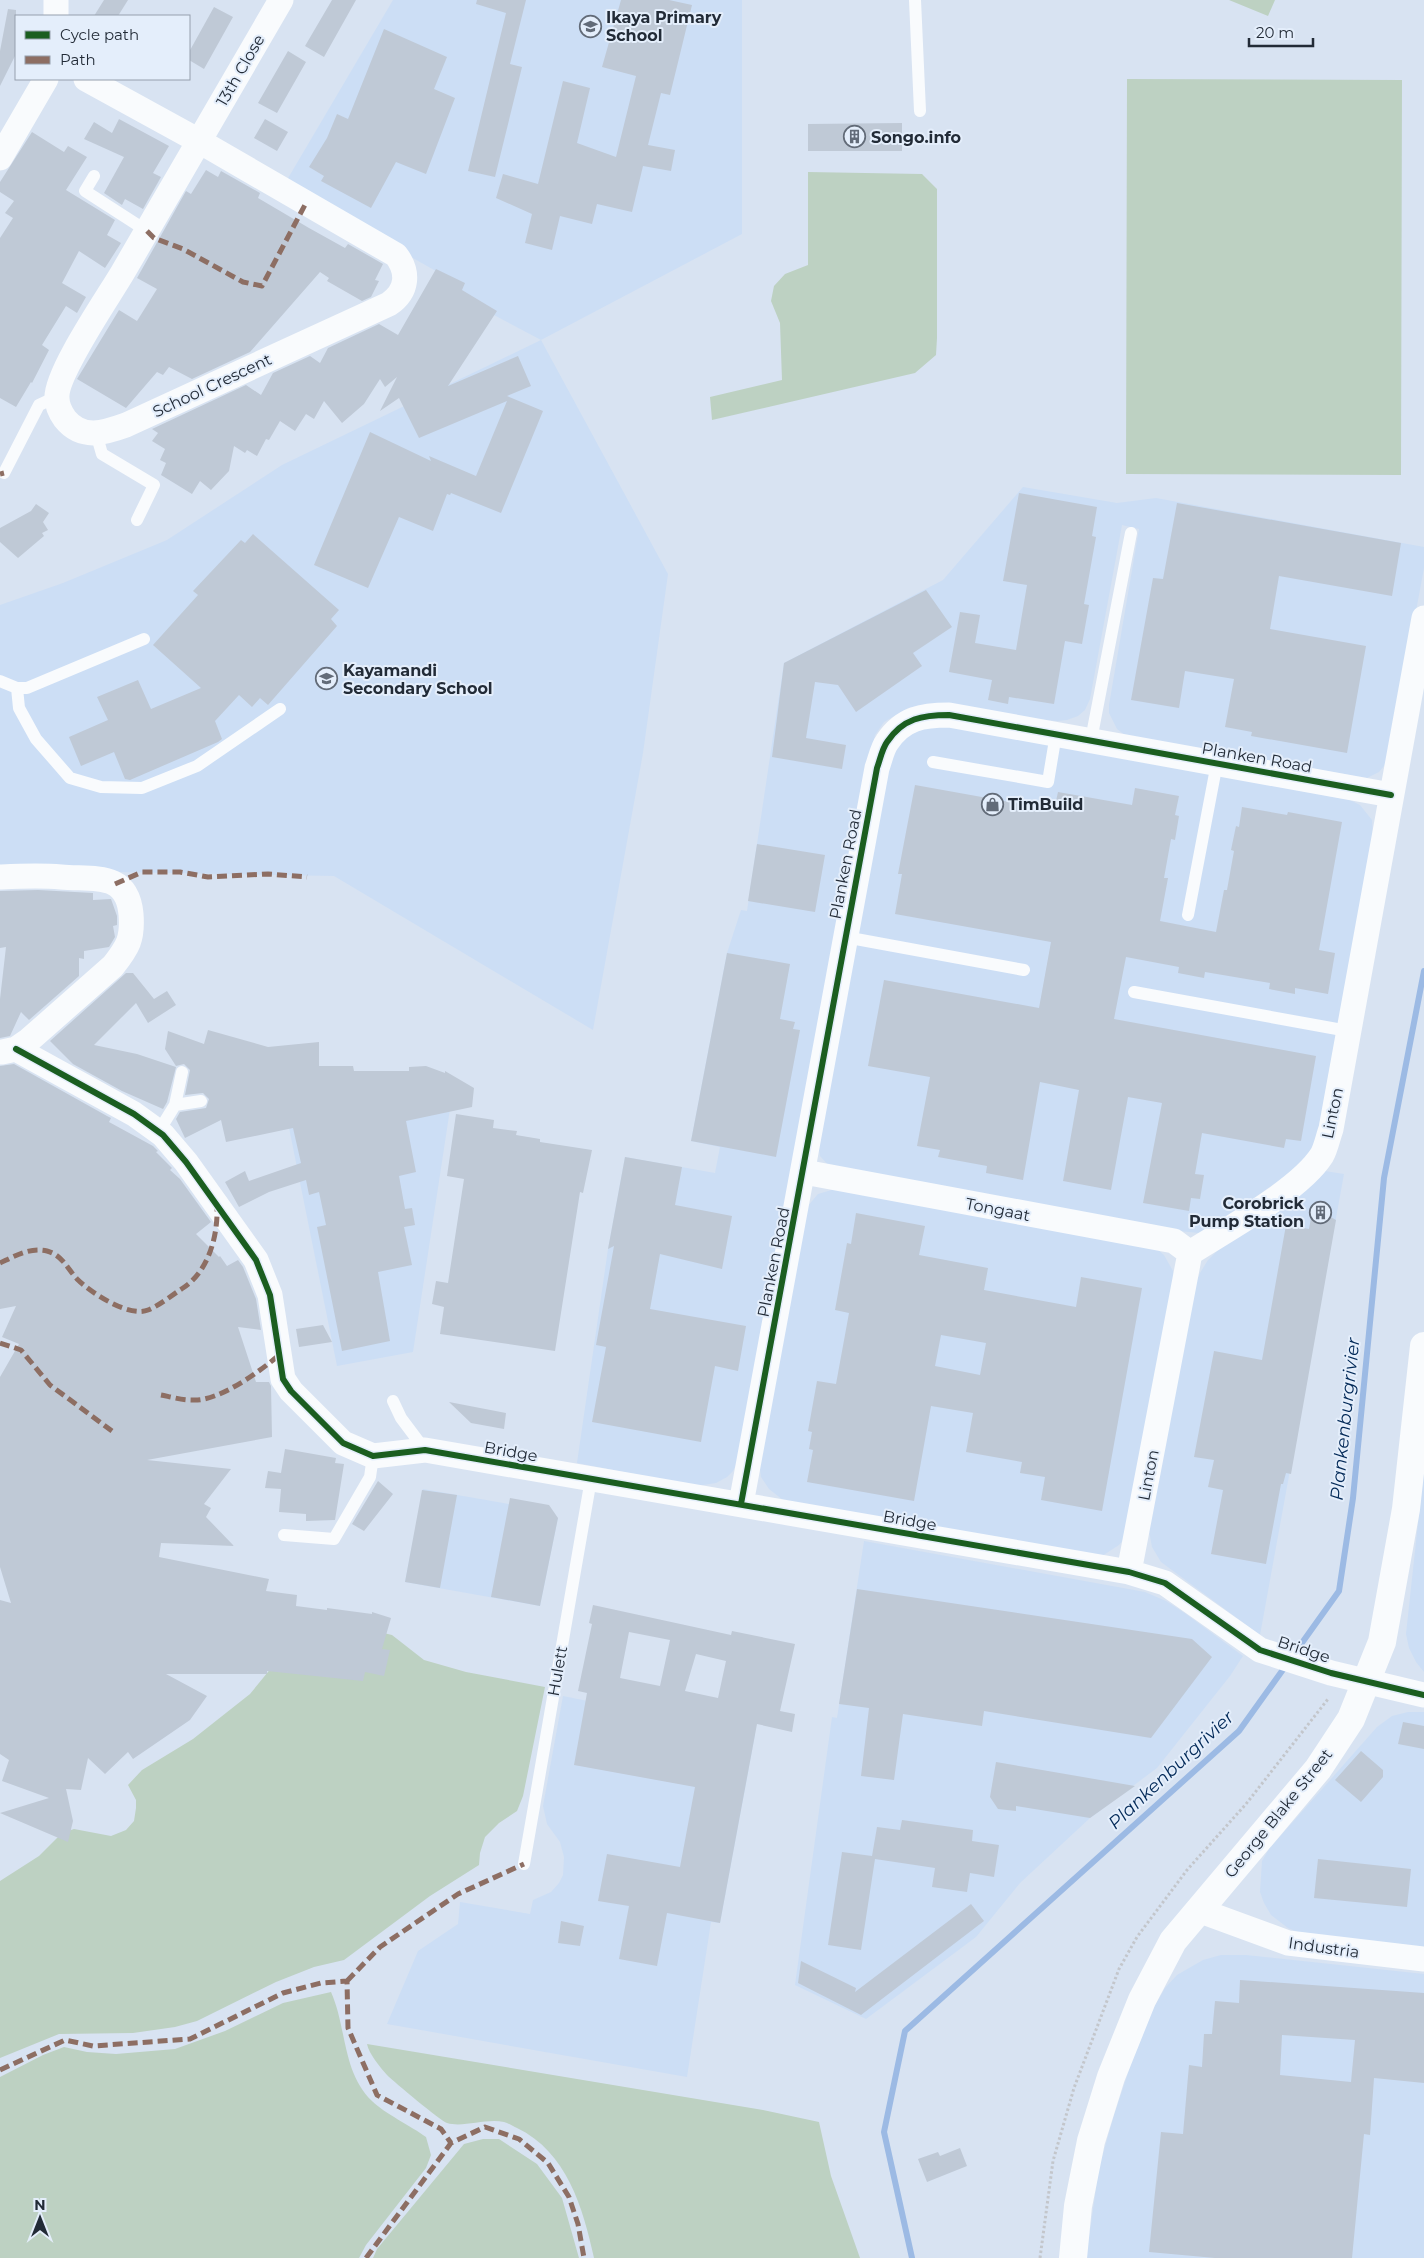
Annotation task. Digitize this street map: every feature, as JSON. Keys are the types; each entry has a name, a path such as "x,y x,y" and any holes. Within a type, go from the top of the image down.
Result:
{"street":[{"path":"56,0 56,15"},
{"name":"13th Close","path":"199,141 281,0"},
{"path":"1,154 45,80"},
{"name":"School Crescent","path":"56,397 59,412 71,426 82,433 96,433 126,425 389,304 398,298 405,278 404,265 396,255 199,141 88,80"},
{"path":"56,397 62,377 78,348 199,141"},
{"name":"Linton","path":"1129,1572 1190,1253 1264,1205 1305,1175 1323,1154 1331,1129 1424,618"},
{"name":"Planken Road","path":"740,1504 804,1172 845,937 878,768 886,742 904,724 924,715 949,715 1391,795"},
{"path":"0,877 44,874 61,877 89,877 115,884 129,898 133,934 124,953 113,966 29,1040 8,1051"},
{"path":"8,1051 134,1114 158,1131 186,1162 256,1260 270,1295 283,1379 291,1391 343,1443 373,1456"},
{"name":"Tongaat","path":"804,1172 1174,1242 1190,1253"},
{"name":"George Blake Street","path":"1072,2258 1078,2206 1091,2141 1111,2077 1147,1991 1173,1941 1318,1769 1351,1719 1367,1681 1382,1642 1404,1518 1424,1346"},
{"name":"Bridge","path":"373,1456 425,1450 1129,1572 1165,1583 1260,1650 1331,1673 1424,1695"},
{"name":"Industria","path":"1198,1910 1288,1944 1424,1959"}],"lane":[{"path":"915,0 920,110"},
{"path":"94,176 85,191 147,231"},
{"path":"4,473 39,405 56,397"},
{"path":"96,433 102,454 154,485 137,520"},
{"path":"1091,740 1130,533"},
{"path":"0,681 17,688 38,684 144,638"},
{"path":"17,688 19,708 36,739 70,778 101,787 142,788 197,766 280,709"},
{"path":"933,762 1048,782 1056,734"},
{"path":"1188,915 1217,763"},
{"path":"845,937 1024,970"},
{"path":"1134,992 1348,1031"},
{"path":"158,1131 175,1104 182,1072"},
{"path":"175,1104 201,1101"},
{"path":"393,1401 400,1418 425,1450"},
{"path":"284,1535 334,1539 370,1477 373,1456"},
{"name":"Hulett","path":"524,1864 591,1479"}],"shaded area":[{"path":"393,0 742,0 742,234 541,340 456,295 457,283 284,185"},
{"name":"Kayamandi Secondary School","path":"541,340 668,574 643,753 593,1030 334,876 1,870 0,605 63,583 167,540 282,465"},
{"path":"1023,487 1117,503 1156,498 1424,547 1424,568 1390,751 1384,766 1379,772 1367,778 1126,736 1117,729 1109,713 1109,705 1139,529 1122,525 1090,699 1085,710 1078,716 1057,721 1021,718 945,704 927,704 908,708 884,722 875,735 788,1187 739,1459 733,1471 727,1477 716,1483 697,1486 577,1463 608,1249 625,1157 715,1173 720,1147 691,1141 727,953 741,910 747,911 784,663 943,580"},
{"path":"950,726 1350,800 1360,805 1372,820 1373,837 1316,1142 1301,1165 1207,1231 1199,1233 1179,1231 829,1166 820,1156 819,1149 888,761 902,739 926,727"},
{"path":"452,1096 413,1352 337,1366 283,1098"},
{"path":"1325,1171 1344,1174 1260,1635 1161,1562 1152,1547 1149,1531 1193,1289 1200,1273 1208,1260 1222,1246"},
{"path":"835,1189 1157,1249 1164,1255 1173,1271 1174,1278 1124,1539 1119,1545 1102,1556 783,1500 769,1489 761,1477 759,1462 807,1207 818,1194"},
{"path":"1424,1468 1424,1672 1409,1648 1406,1634"},
{"path":"423,1489 509,1504 558,1518 540,1606 405,1582"},
{"path":"864,1541 1145,1592 1166,1601 1186,1614 1243,1656 1230,1676 1157,1768 1090,1818 1020,1883 976,1937 866,2019 795,1985 832,1717 837,1718"},
{"path":"563,1696 755,1735 720,1923 711,1922 687,2077 387,2024 418,1951 458,1924 460,1902 530,1914 533,1900 551,1892 559,1883 563,1875 564,1857 560,1842 547,1824 543,1806"},
{"path":"1408,1712 1424,1712 1424,1948 1305,1935 1288,1928 1271,1915 1264,1903 1260,1892 1262,1861 1269,1849 1377,1727 1392,1716"},
{"path":"1221,1955 1246,1955 1424,1974 1424,2258 1086,2258 1099,2168 1132,2061 1153,2009 1165,1988 1177,1975 1203,1960"}],"green space":[{"path":"1229,0 1275,0 1268,16"},
{"path":"1127,79 1402,80 1401,475 1126,474"},
{"path":"808,172 922,174 937,189 936,355 915,373 712,420 710,397 782,380 780,323 771,301 774,286 785,274 808,265"},
{"path":"363,1628 392,1635 424,1660 466,1672 545,1687 523,1796 517,1811 499,1823 485,1837 480,1853 479,1865 430,1896 344,1960 314,1967 276,1982 197,2021 175,2027 133,2033 59,2034 0,2058 0,1881 39,1856 62,1833 74,1829 111,1836 126,1830 134,1821 136,1808 136,1800 128,1785 142,1770 193,1739 250,1694 277,1661"},
{"path":"331,1992 350,2063 362,2089 377,2106 426,2137 431,2155 426,2168 366,2245 359,2258 0,2258 0,2077 43,2055 64,2047 87,2052 116,2054 175,2049 225,2031 283,2003"},
{"path":"367,2044 763,2110 819,2122 831,2176 860,2258 594,2258 578,2201 570,2183 549,2151 534,2138 504,2122 490,2121 453,2124 443,2121 387,2075 372,2056"},
{"path":"483,2139 499,2139 537,2164 562,2198 579,2258 373,2258 377,2249 464,2144"}],"building":[{"path":"104,0 128,0 119,15 95,15"},
{"path":"332,0 356,0 324,57 305,46"},
{"path":"477,0 526,0 510,64 522,67 495,177 468,171 506,13 476,4"},
{"path":"621,0 669,0 692,5 670,95 661,93 648,145 675,150 671,171 643,166 632,212 597,204 592,224 560,216 552,250 525,243 532,214 496,198 503,174 538,184 563,81 590,88 577,143 616,157 636,76 602,67"},
{"path":"214,7 233,17 204,69 190,61 190,50"},
{"path":"8,9 16,10 15,56 0,86 0,51"},
{"path":"384,29 447,57 434,89 455,98 426,174 396,162 371,208 321,181 324,176 309,167 327,138 337,114 348,119"},
{"path":"288,51 306,62 277,113 258,103"},
{"path":"119,119 169,146 153,173 161,177 143,209 125,199 122,205 104,193 124,157 84,139 94,122 112,133"},
{"path":"265,119 288,132 277,151 254,138"},
{"name":"Songo.info","path":"902,123 902,151 808,151 808,124"},
{"path":"32,132 64,152 68,146 87,157 66,190 115,220 107,235 121,243 105,268 79,251 62,283 86,297 77,313 66,306 42,345 49,350 32,383 16,407 0,398 0,238 13,218 5,213 14,201 0,192 0,182"},
{"path":"206,170 218,177 221,171 260,193 258,198 309,228 345,248 348,244 383,264 375,280 379,281 371,297 362,301 327,281 329,278 320,272 250,352 192,379 169,367 163,375 157,372 126,408 77,379 119,310 137,321 157,289 137,278 186,191 191,194"},
{"path":"436,269 465,283 462,290 497,311 448,386 518,356 531,386 507,396 543,411 501,513 451,493 450,495 447,494 433,531 399,517 368,588 314,565 370,432 431,461 429,456 476,476 507,401 419,438 399,398 380,411 397,377 385,387 380,379 364,404 342,423 324,401 314,419 306,414 295,431 280,421 269,440 266,439 257,456 247,450 245,453 234,446 229,471 211,490 200,481 192,494 161,475 166,463 160,460 165,449 152,441 158,433 152,429 246,385 261,395 273,373 310,356 320,363 328,348 379,324 398,335"},
{"path":"1019,493 1097,507 1092,536 1096,537 1084,604 1089,605 1082,644 1065,641 1054,704 1009,697 1008,704 988,700 992,680 949,672 960,612 980,615 975,643 1016,650 1027,585 1003,581"},
{"path":"1177,503 1401,543 1392,596 1279,576 1270,629 1366,646 1347,753 1251,736 1252,732 1225,727 1234,679 1185,671 1179,708 1131,700 1153,578 1163,579"},
{"path":"36,504 49,513 43,522 48,530 42,533 44,536 18,558 0,542 0,528 31,511"},
{"path":"253,534 339,610 331,619 337,626 268,705 260,698 252,707 239,695 215,721 222,739 218,742 130,780 125,779 114,752 81,766 69,737 108,720 97,697 138,680 151,709 201,688 153,645 198,595 193,591 241,540 245,543"},
{"path":"926,590 952,627 913,653 922,666 856,712 838,685 815,682 806,738 846,745 842,769 772,757 784,663"},
{"path":"915,785 1054,810 1058,792 1132,805 1135,788 1179,796 1175,815 1179,816 1175,840 1171,839 1164,878 1168,878 1160,921 1216,932 1224,890 1227,890 1234,851 1231,850 1236,826 1239,827 1242,807 1287,815 1288,812 1342,822 1319,950 1335,953 1328,994 1295,988 1295,994 1269,989 1270,983 1205,972 1204,978 1178,973 1179,967 1126,957 1114,1019 1316,1056 1301,1141 1286,1139 1284,1148 1202,1133 1195,1174 1204,1175 1200,1199 1191,1198 1189,1211 1143,1203 1162,1103 1128,1097 1111,1190 1063,1181 1079,1090 1040,1082 1023,1180 986,1173 987,1166 938,1157 940,1150 917,1146 930,1077 868,1066 884,980 1039,1008 1051,942 895,914 902,874 898,874"},
{"path":"757,844 825,855 815,912 748,901"},
{"path":"38,890 93,893 93,900 111,899 117,916 117,925 113,926 115,937 109,947 84,951 84,959 79,958 79,976 29,1020 21,1012 10,1036 0,1038 0,999 6,947 0,948 0,891"},
{"path":"727,953 790,964 780,1019 795,1022 793,1029 800,1030 776,1157 691,1141"},
{"path":"126,973 133,973 154,999 167,991 176,1005 148,1023 136,1003 94,1045 137,1054 176,1067 167,1102 163,1109 122,1091 73,1064 50,1041"},
{"path":"208,1030 268,1047 319,1042 319,1066 353,1066 354,1071 409,1071 409,1067 426,1066 445,1073 445,1071 474,1088 472,1107 406,1121 416,1172 399,1176 405,1209 412,1208 415,1225 404,1227 412,1265 378,1272 390,1341 342,1351 317,1227 326,1225 319,1192 309,1195 306,1180 269,1192 239,1207 225,1182 245,1171 249,1181 301,1163 293,1128 226,1142 221,1120 185,1138 176,1119 180,1112 206,1108 209,1099 203,1093 185,1095 190,1070 184,1064 176,1066 165,1049 168,1031 204,1044"},
{"path":"14,1064 111,1118 109,1122 153,1146 158,1151 156,1152 172,1168 170,1170 180,1179 211,1222 196,1234 220,1256 227,1266 238,1260 243,1267 256,1299 261,1330 238,1327 256,1382 269,1382 271,1386 272,1437 147,1460 231,1469 204,1504 211,1508 206,1517 234,1546 161,1543 159,1557 269,1579 266,1591 297,1595 296,1606 372,1614 372,1612 391,1618 382,1649 390,1650 384,1676 365,1672 363,1681 267,1671 267,1674 166,1674 207,1696 190,1720 133,1759 128,1752 105,1774 88,1758 81,1790 66,1789 73,1821 68,1842 0,1813 49,1798 2,1781 9,1760 0,1754 0,1600 11,1603 0,1567 0,1377 19,1344 2,1337 16,1306 0,1309 0,1066"},
{"path":"456,1114 494,1120 493,1128 517,1131 516,1135 540,1139 540,1142 592,1150 583,1193 580,1192 555,1351 440,1334 444,1307 432,1304 436,1281 448,1283 464,1179 447,1176"},
{"path":"625,1157 682,1167 675,1205 732,1216 722,1269 660,1254 650,1309 746,1326 738,1371 715,1366 701,1442 592,1422 606,1347 596,1345 614,1246 608,1249"},
{"path":"1313,1207 1336,1220 1291,1474 1286,1473 1283,1484 1281,1484 1266,1564 1211,1554 1223,1490 1208,1487 1214,1460 1194,1457 1214,1351 1262,1360 1286,1225 1309,1229"},
{"path":"856,1213 925,1226 919,1255 988,1268 984,1290 1076,1307 1081,1277 1142,1288 1102,1511 1041,1500 1045,1477 1020,1473 1022,1462 966,1452 973,1413 931,1406 914,1501 807,1482 813,1450 809,1449 812,1432 808,1431 817,1381 836,1384 849,1313 835,1310 847,1243 851,1244","holes":["941,1335 986,1343 980,1375 935,1366"]},
{"path":"323,1325 332,1342 299,1347 296,1329"},
{"path":"449,1402 506,1413 504,1429 471,1423"},
{"path":"285,1449 336,1458 335,1463 344,1464 335,1520 306,1521 306,1514 279,1512 281,1489 265,1488 268,1471 281,1473"},
{"path":"378,1481 393,1494 364,1531 352,1524"},
{"path":"422,1490 457,1495 440,1588 405,1582"},
{"path":"510,1498 549,1505 558,1518 540,1606 491,1597"},
{"path":"857,1589 1192,1639 1212,1657 1151,1738 984,1711 982,1726 903,1714 894,1780 861,1776 869,1708 839,1704"},
{"path":"593,1605 731,1635 732,1631 795,1644 780,1711 795,1714 792,1732 757,1724 720,1923 667,1913 657,1966 619,1959 629,1906 598,1901 607,1854 680,1867 695,1787 574,1765 587,1693 578,1691 592,1624 589,1623","holes":["629,1632 670,1640 660,1686 620,1678","696,1654 726,1661 718,1698 685,1691"]},
{"path":"1403,1722 1424,1726 1424,1749 1398,1744"},
{"path":"1361,1751 1383,1770 1383,1777 1361,1802 1335,1780"},
{"path":"996,1762 1135,1786 1090,1818 1016,1806 1016,1811 998,1809 990,1797"},
{"path":"902,1820 973,1830 972,1841 999,1845 994,1877 970,1873 967,1892 932,1887 935,1868 875,1859 861,1950 828,1945 842,1852 872,1856 877,1827 900,1830"},
{"path":"1318,1859 1411,1869 1407,1907 1314,1898"},
{"path":"971,1904 984,1921 861,2015 798,1983 801,1961 856,1988 855,1992"},
{"path":"561,1921 584,1926 580,1946 558,1943"},
{"path":"1240,1980 1424,1993 1424,2083 1374,2078 1370,2135 1364,2134 1352,2258 1215,2258 1149,2252 1161,2132 1183,2134 1189,2065 1202,2067 1204,2034 1212,2034 1215,2001 1239,2003","holes":["1282,2035 1355,2040 1351,2082 1280,2075"]},
{"path":"960,2148 967,2166 927,2182 918,2159 938,2152 940,2156"}],"waterway":[{"name":"Plankenburgrivier","path":"1294,1654 1339,1591 1353,1498 1384,1178 1424,971"},
{"name":"Plankenburgrivier","path":"912,2258 884,2132 905,2031 1239,1731 1287,1664"}],"marked path":[{"path":"147,231 154,238 183,249 243,282 262,286 306,203"},
{"path":"0,474 4,473"},
{"path":"115,884 142,872 180,872 208,877 268,874 307,877"},
{"path":"0,1263 29,1251 47,1251 57,1256 77,1279 100,1297 131,1310 148,1310 183,1288 199,1272 214,1240 217,1207"},
{"path":"0,1343 21,1350 50,1385 112,1431"},
{"path":"161,1395 192,1400 214,1396 238,1385 278,1356"},
{"path":"347,1981 380,1947 458,1894 524,1864"},
{"path":"0,2070 65,2040 93,2046 190,2039 283,1993 321,1983 347,1981 348,2028 377,2095 441,2129 451,2143"},
{"path":"366,2258 451,2143 485,2127 519,2139 548,2163 569,2197 578,2224 584,2258"}],"cycle path":[{"path":"741,1504 877,768 884,748 893,734 914,719 949,715 1391,795"},
{"path":"16,1049 134,1114 163,1135 186,1162 256,1260 270,1295 283,1379 291,1391 343,1443 373,1456 425,1450 1129,1572 1165,1583 1260,1650 1331,1673 1424,1695"}],"place":[{"name":"Ikaya Primary School","path":"590,26"},
{"name":"Songo.info","path":"855,137"},
{"name":"Kayamandi Secondary School","path":"327,679"},
{"name":"TimBuild","path":"992,804"},
{"name":"Corobrick Pump Station","path":"1320,1212"}]}
